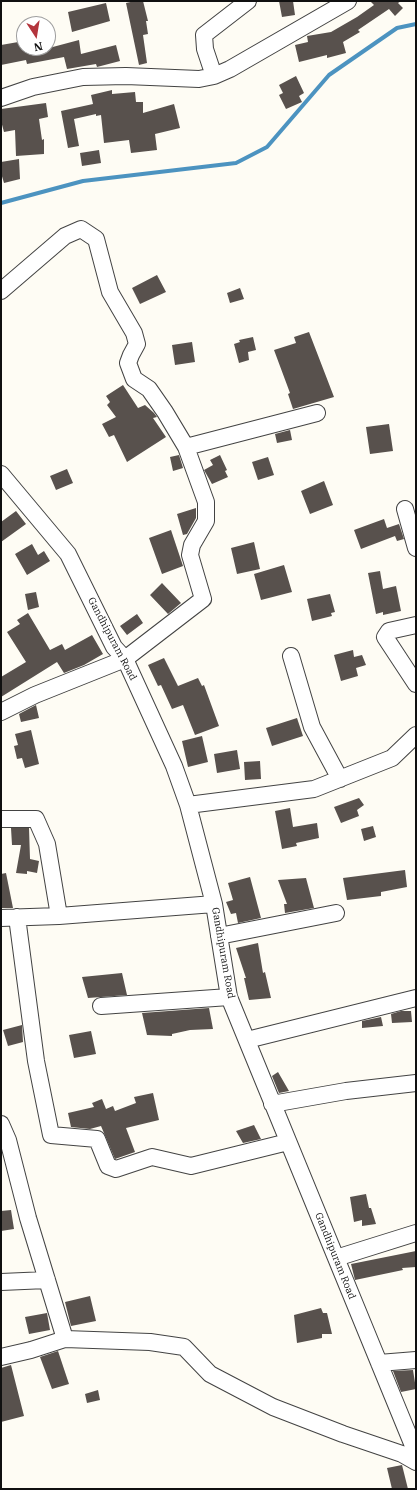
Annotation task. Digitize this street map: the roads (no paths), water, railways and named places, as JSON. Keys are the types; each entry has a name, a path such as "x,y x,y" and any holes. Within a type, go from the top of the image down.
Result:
{"street":[{"path":"214,76 205,49 204,35 248,1"},
{"path":"1,98 33,87 83,76 199,79 214,76 230,69 348,1"},
{"path":"1,291 65,236 81,229 96,239 110,292 134,333 137,344 128,363 134,379 149,389 186,447 206,502 206,520 192,545 190,554 203,599 125,659 35,695 1,712"},
{"path":"186,447 317,413"},
{"name":"Gandhipuram Road","path":"1,474 68,554 114,647 125,659 174,766 188,805 214,904 229,997 416,1453"},
{"path":"405,509 416,548"},
{"path":"416,625 389,631 385,637 416,684"},
{"path":"291,656 312,727 340,780"},
{"path":"188,805 314,789 340,780 392,758 416,736"},
{"path":"1,819 36,819 47,844 59,916"},
{"path":"1,918 59,916 214,904"},
{"path":"219,936 336,913"},
{"path":"17,917 36,1061 51,1135 97,1139 108,1166 116,1169 152,1157 192,1166 262,1150 288,1142"},
{"path":"102,1006 229,997"},
{"path":"246,1040 416,998"},
{"path":"272,1104 346,1091 416,1083"},
{"path":"1,1124 8,1140 13,1166 65,1339"},
{"path":"336,1258 416,1233"},
{"path":"1,1282 47,1280"},
{"path":"1,1357 31,1350 65,1339 150,1342 184,1347 210,1374 273,1407 343,1434 402,1454 416,1462"},
{"path":"379,1363 416,1360"}],"waterway":[{"path":"1,203 83,181 236,163 267,147 329,75 397,28 416,24"}]}
